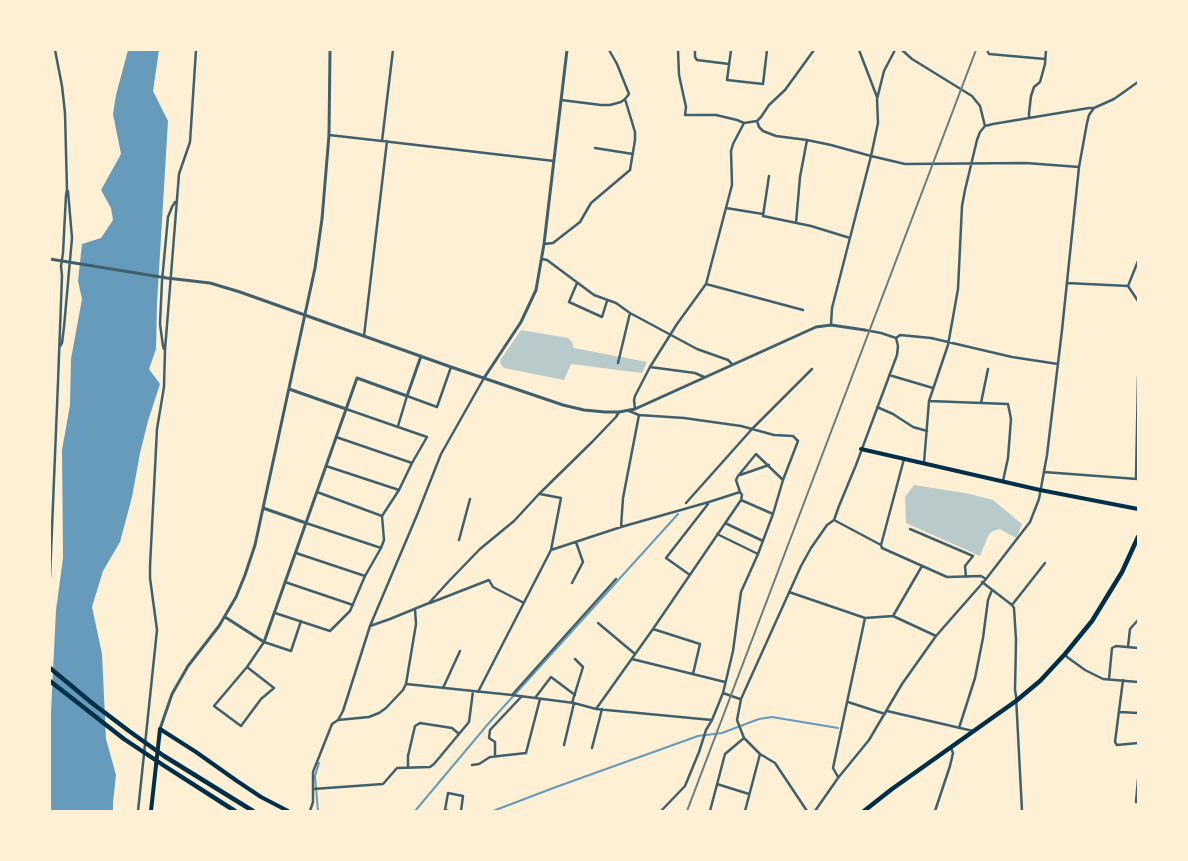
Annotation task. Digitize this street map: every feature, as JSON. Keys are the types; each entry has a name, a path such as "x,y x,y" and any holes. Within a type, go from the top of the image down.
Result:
{"highway":[{"path":"866,810 892,789 1016,702 1040,681 1092,621 1122,572 1138,537"},
{"path":"50,668 92,703 164,756 253,811"},
{"path":"50,681 124,739 235,811"}],"main road":[{"path":"862,449 1003,482 1138,509"},
{"path":"151,811 160,729 245,787 288,811"}],"street":[{"path":"50,577 62,276 60,266 64,261 67,190 65,113 55,50"},
{"path":"138,811 157,630 150,566 157,429 164,387 169,278 176,201 179,174 190,142 196,50"},
{"path":"160,729 172,694 188,666 225,617 236,597 255,545 315,268 322,219 329,135 330,50"},
{"path":"382,141 393,50"},
{"path":"338,720 370,626 418,514 441,454 484,378 521,322 536,290 544,244 567,50"},
{"path":"561,100 610,105 625,99 629,94 609,50"},
{"path":"678,50 679,75 686,107 685,115 716,115 744,123 757,121 761,117 769,105 785,90 814,50"},
{"path":"695,50 694,57 697,60 729,64"},
{"path":"731,50 727,80 763,84 767,50"},
{"path":"859,50 877,99"},
{"path":"831,325 832,308 850,244 878,122 877,99 884,71 895,50"},
{"path":"902,50 912,59 972,96 980,106 985,126"},
{"path":"987,50 989,54 1045,59"},
{"path":"1030,118 1031,96 1034,87 1040,82 1046,50"},
{"path":"924,464 929,401 948,341 958,289 964,190 980,132 985,126 993,124 1094,108 1114,99 1138,82"},
{"path":"544,244 552,243 580,222 591,202 630,170 635,132 625,99"},
{"path":"815,811 838,778 869,740 902,684 936,636 986,579 1030,522 1044,472 1058,364 1079,167 1087,123 1094,108"},
{"path":"757,121 763,131 776,136 831,145 905,164 1026,163 1079,167"},
{"path":"634,409 635,396 650,367 670,334 706,284 732,184 731,152 744,123"},
{"path":"329,135 554,161"},
{"path":"796,223 800,177 807,140"},
{"path":"364,336 387,141"},
{"path":"595,148 633,154"},
{"path":"763,214 769,176"},
{"path":"59,348 62,343 64,327 72,238 67,190"},
{"path":"165,350 160,324 162,281 168,217 176,201"},
{"path":"726,208 763,214 763,216 811,226 850,238"},
{"path":"50,259 210,283 566,406 584,410 629,411 807,330 831,325 881,333 896,338 900,335 931,338 1012,357 1058,364"},
{"path":"542,259 547,260 594,295 616,304 697,349 728,360 732,364"},
{"path":"1128,286 1138,261"},
{"path":"577,283 569,302 602,317 607,300"},
{"path":"706,284 803,310"},
{"path":"1067,284 1128,286"},
{"path":"1128,286 1138,301"},
{"path":"618,363 630,313"},
{"path":"807,811 788,780 775,764 760,754 744,738 737,720 741,699 800,566 827,525 834,520 897,355 898,346 896,338"},
{"path":"398,426 421,356"},
{"path":"246,667 274,688 261,699 241,726 214,706 264,642 357,378 437,407 452,367"},
{"path":"650,367 695,373 704,377"},
{"path":"686,502 752,429 812,369"},
{"path":"981,403 988,369"},
{"path":"889,375 933,388"},
{"path":"1044,472 1137,479 1138,377"},
{"path":"275,613 330,631 350,611 365,576 384,540 382,516 399,490 427,437 289,389"},
{"path":"929,401 1008,404 1011,419 1008,458 1003,482"},
{"path":"877,407 893,414 913,427 927,431"},
{"path":"629,411 639,415 684,418 793,436 798,441 763,541 741,592 733,652 723,693 706,730 685,786 661,811"},
{"path":"429,603 480,549 514,521 616,417 618,412"},
{"path":"621,527 623,498 639,415"},
{"path":"336,437 412,463"},
{"path":"596,709 741,500 742,495 736,480 756,454 783,480"},
{"path":"881,546 904,459"},
{"path":"326,466 399,490"},
{"path":"738,476 769,466"},
{"path":"317,492 382,516"},
{"path":"552,550 621,527 740,492"},
{"path":"478,692 552,550 561,498 540,494"},
{"path":"459,540 470,499"},
{"path":"741,500 773,514"},
{"path":"690,575 666,558 709,502"},
{"path":"263,508 381,548"},
{"path":"834,520 882,548 947,577 981,576 986,579"},
{"path":"724,523 763,541"},
{"path":"910,529 973,556 965,566 966,576"},
{"path":"717,534 758,554"},
{"path":"572,583 583,562 576,542"},
{"path":"296,553 365,576"},
{"path":"1012,605 1045,563"},
{"path":"893,616 922,566"},
{"path":"512,695 616,579"},
{"path":"370,626 489,580 493,587 524,603"},
{"path":"285,582 353,604"},
{"path":"982,582 1014,608 1016,640 1015,690 1022,811"},
{"path":"959,728 975,678 988,600 992,590"},
{"path":"789,592 866,618 893,616 936,636"},
{"path":"310,811 313,805 313,772 332,724 338,720 379,714 403,690 406,684 416,624 415,609"},
{"path":"225,617 264,642 291,651 300,621"},
{"path":"838,778 833,768 866,618"},
{"path":"1128,647 1130,629 1138,620"},
{"path":"598,623 635,654"},
{"path":"653,629 700,644 693,674"},
{"path":"1109,679 1112,648 1116,646 1138,648"},
{"path":"442,688 460,651"},
{"path":"1065,654 1085,670 1103,679 1138,682"},
{"path":"564,745 583,667 574,659"},
{"path":"632,659 725,682"},
{"path":"535,698 551,677 575,695"},
{"path":"1123,680 1115,742 1117,745 1138,743"},
{"path":"406,684 522,696 573,703 596,709 712,720"},
{"path":"313,789 383,784 397,768 430,767 469,722 473,691"},
{"path":"723,693 741,699"},
{"path":"495,756 495,742 490,738 490,730 522,696"},
{"path":"472,765 479,764 490,757 526,753 540,699"},
{"path":"848,702 973,731"},
{"path":"592,748 602,709"},
{"path":"1119,712 1138,713"},
{"path":"408,767 408,756 415,726 420,723 452,728 459,734"},
{"path":"710,811 724,754 744,738"},
{"path":"936,811 950,766 952,753 950,748"},
{"path":"745,811 760,754"},
{"path":"1138,779 1136,802 1138,802"},
{"path":"717,784 749,794"},
{"path":"448,811 445,810 448,793 463,796 461,811"}],"shaded area":[{"path":"521,330 568,338 574,348 647,362 642,373 571,364 564,380 504,368 500,363 501,359"},
{"path":"914,485 965,493 993,500 1022,524 1016,538 1000,529 993,531 989,534 980,556 906,523 905,497"}],"water":[{"path":"128,50 159,50 153,91 168,121 156,349 149,369 160,384 148,421 132,497 120,542 103,571 92,607 102,654 106,739 116,775 113,811 50,811 50,732 56,610 63,558 62,450 70,405 71,359 82,299 78,281 82,244 101,238 113,220 111,208 101,190 121,154 113,114"}],"waterway":[{"path":"415,811 488,724 678,514"},
{"path":"493,811 698,736 722,733 759,719 772,717 838,728"},
{"path":"318,811 315,776 319,763"}],"railway":[{"path":"687,811 976,50"}]}
